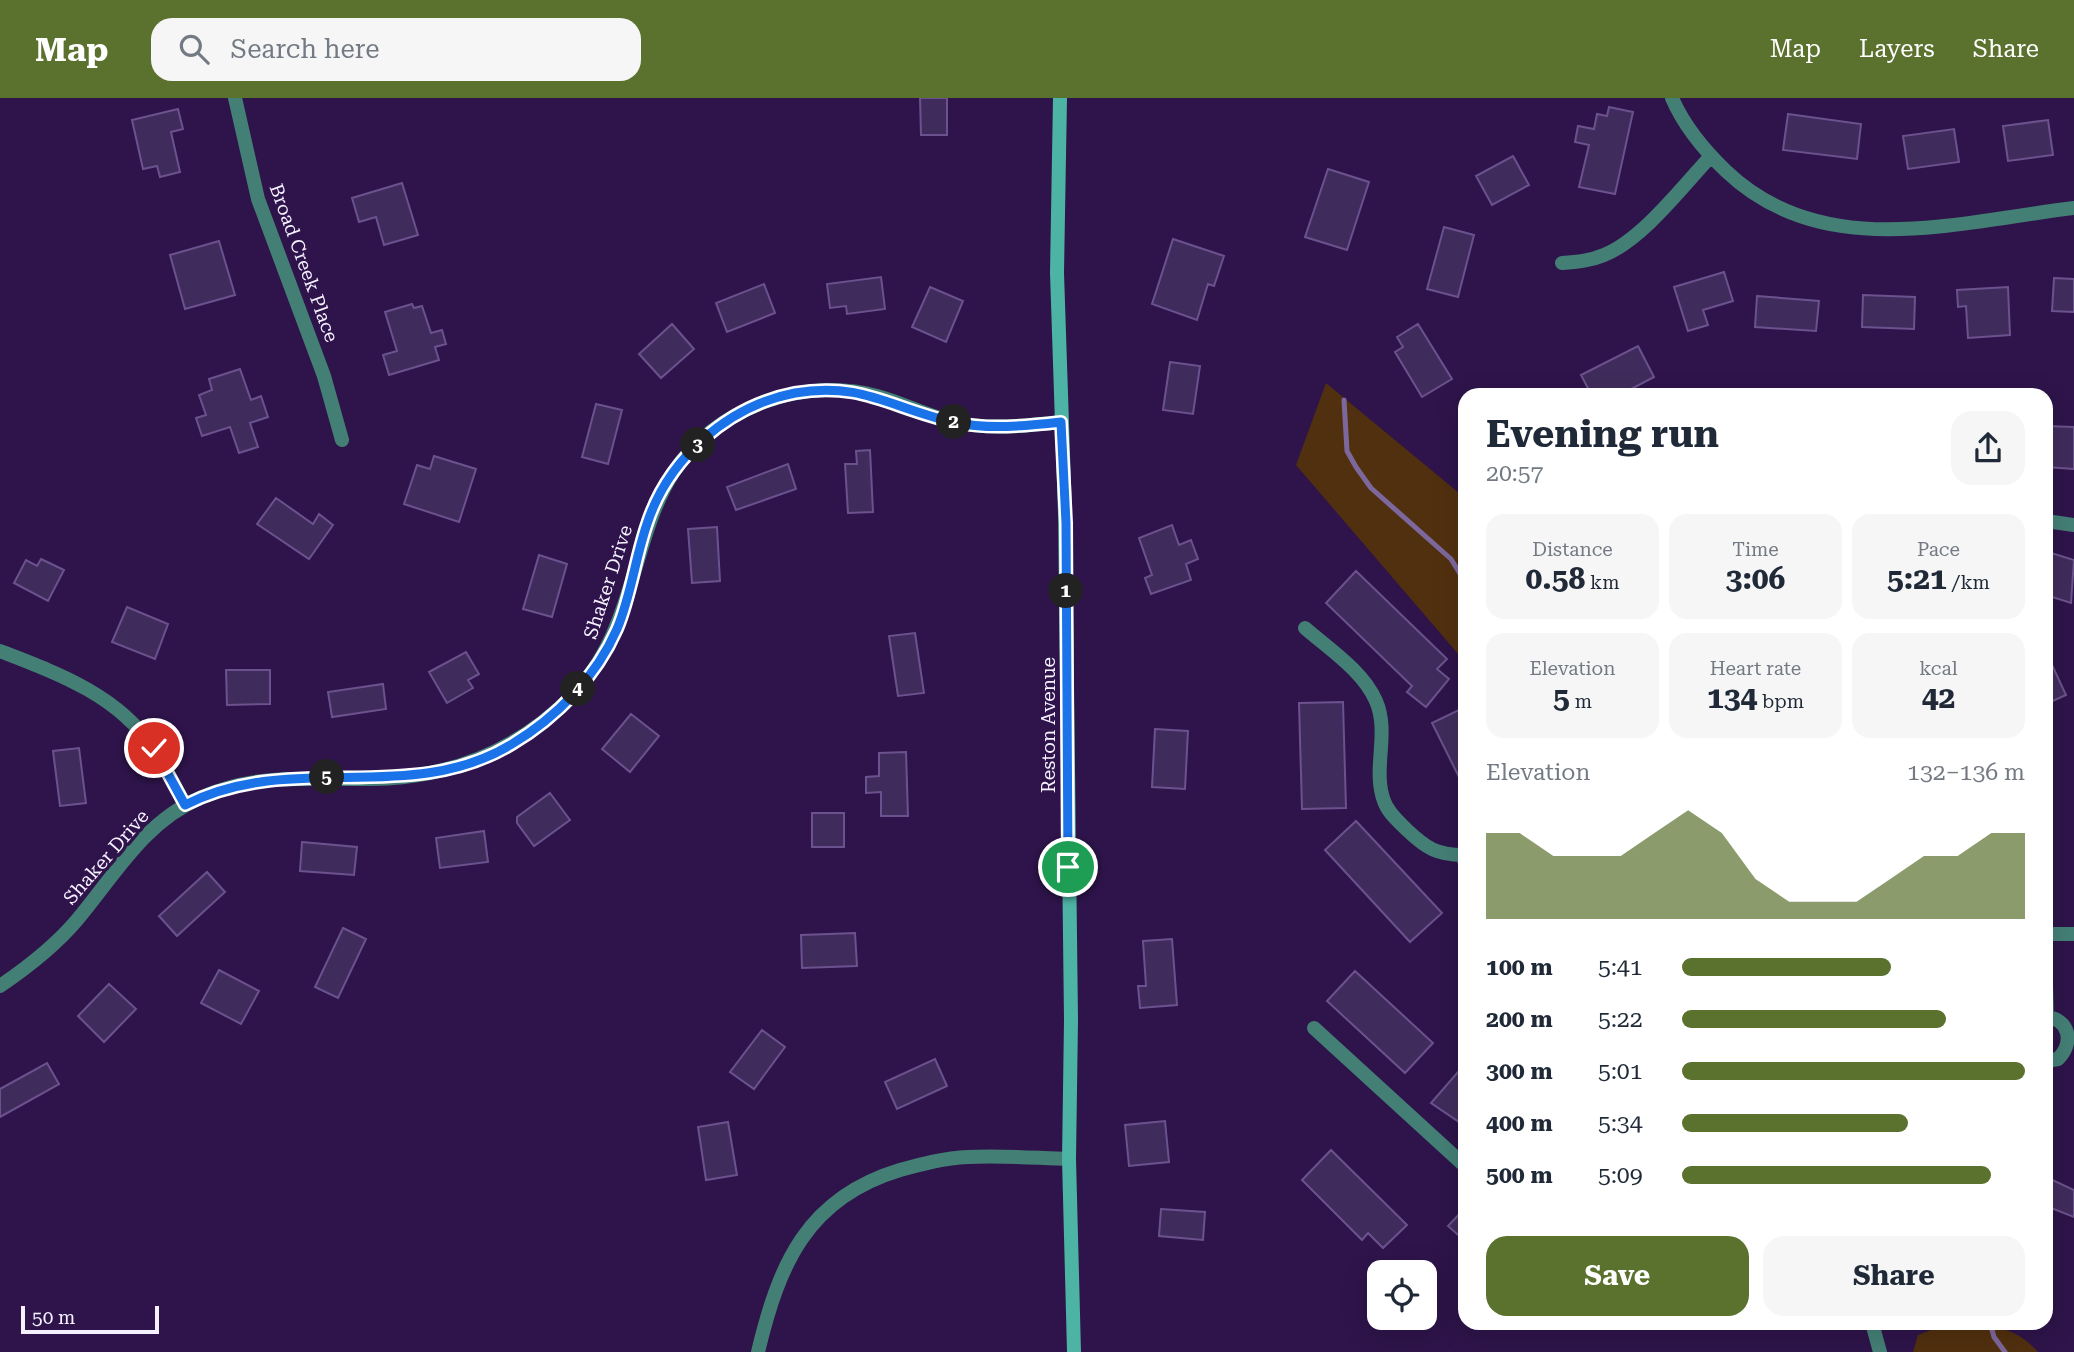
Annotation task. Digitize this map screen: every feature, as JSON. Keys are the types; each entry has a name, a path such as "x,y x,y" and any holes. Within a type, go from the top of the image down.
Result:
{"street":[{"name":"Broad Creek Place","path":"235,98 258,199 324,376 342,440"},
{"name":"Reston Avenue","path":"1060,98 1057,274 1066,523 1071,1020 1069,1158 1074,1352"},
{"path":"1672,98 1710,156 1736,180 1762,198 1790,212 1849,229 1915,229 2074,208"},
{"path":"1562,263 1583,261 1612,251 1661,209 1710,156"},
{"name":"Shaker Drive","path":"0,986 61,938 144,837 185,805 222,789 260,780 301,776 373,779 453,768 511,745 537,727 591,675 603,657 617,628 648,521 663,488 679,465 709,433 754,406 794,393 853,391 952,422 983,427 1061,422"},
{"path":"2053,522 2074,525"},
{"path":"1306,628 1368,684 1377,702 1382,720 1381,786 1391,813 1426,848 1440,855 1458,855"},
{"path":"0,651 58,675 114,707 154,748 185,805"},
{"path":"2053,934 2074,934"},
{"path":"2053,1019 2063,1023 2069,1032 2070,1042 2058,1059 2053,1059"},
{"path":"1314,1028 1458,1160"},
{"path":"758,1352 768,1313 797,1243 813,1221 853,1189 882,1175 933,1161 968,1157 1069,1158"},
{"path":"1874,1330 1880,1352"}],"shaded area":[{"path":"1326,383 1458,492 1458,654 1296,465"},
{"path":"1931,1330 2005,1330 2019,1336 2038,1352 1913,1352 1918,1335"}],"building":[{"path":"920,98 947,98 947,135 921,135"},
{"path":"1609,107 1633,112 1615,194 1579,187 1589,145 1575,142 1578,126 1594,129 1597,114 1607,116"},
{"path":"178,109 183,129 171,132 180,172 160,177 157,166 143,169 132,120"},
{"path":"1788,114 1861,124 1857,159 1783,150"},
{"path":"2048,120 2053,155 2008,161 2003,126"},
{"path":"1954,129 1959,162 1908,169 1903,136"},
{"path":"1513,156 1529,185 1492,205 1476,176"},
{"path":"1328,169 1369,182 1347,250 1305,237"},
{"path":"402,183 418,235 384,245 376,217 359,222 352,198"},
{"path":"1444,227 1474,235 1458,297 1427,289"},
{"path":"1173,239 1224,256 1214,286 1208,284 1197,320 1152,304"},
{"path":"219,241 235,295 185,309 170,255"},
{"path":"1724,272 1733,301 1703,310 1708,325 1688,331 1674,287"},
{"path":"881,277 885,309 847,314 846,306 830,308 827,284"},
{"path":"2054,278 2074,279 2074,312 2052,311"},
{"path":"764,284 775,313 727,332 716,303"},
{"path":"930,287 963,301 946,342 912,327"},
{"path":"2008,287 2010,335 1968,338 1966,306 1958,307 1957,290"},
{"path":"1863,295 1915,297 1914,329 1862,327"},
{"path":"1757,296 1819,301 1816,331 1755,327"},
{"path":"412,304 414,308 422,306 431,333 442,330 446,344 435,347 439,360 389,375 383,355 397,351 385,312"},
{"path":"672,324 694,349 661,378 639,354"},
{"path":"1418,324 1452,379 1422,397 1395,352 1403,347 1397,337"},
{"path":"1638,346 1654,377 1633,388 1588,388 1581,375"},
{"path":"1170,362 1200,366 1193,414 1163,410"},
{"path":"240,369 251,400 261,396 268,417 250,423 258,447 239,453 230,427 202,436 196,418 206,415 199,395 212,390 209,379"},
{"path":"596,404 622,410 608,464 582,457"},
{"path":"2053,426 2074,427 2074,469 2053,468"},
{"path":"870,450 873,512 848,513 845,464 857,464 856,451"},
{"path":"434,456 476,469 459,522 404,504 417,465 430,469"},
{"path":"788,464 796,489 736,510 727,487"},
{"path":"276,498 313,524 319,514 333,525 309,559 257,524"},
{"path":"1172,525 1179,545 1191,540 1198,559 1186,564 1191,580 1151,594 1145,578 1152,575 1139,538"},
{"path":"717,527 720,581 692,583 688,529"},
{"path":"2053,554 2074,560 2071,603 2053,597"},
{"path":"539,555 567,564 552,617 523,609"},
{"path":"41,559 64,570 48,601 14,583 26,560 37,566"},
{"path":"1356,571 1447,659 1437,669 1449,679 1426,707 1407,692 1412,686 1326,603"},
{"path":"127,607 168,624 155,659 112,642"},
{"path":"915,633 924,693 898,696 889,636"},
{"path":"466,652 479,674 468,680 473,688 447,703 429,672"},
{"path":"2053,667 2066,695 2053,701"},
{"path":"226,670 270,670 270,704 227,705"},
{"path":"383,684 386,709 332,717 328,692"},
{"path":"1343,702 1346,808 1302,809 1299,703"},
{"path":"1458,710 1458,775 1432,723"},
{"path":"631,714 659,736 630,772 602,749"},
{"path":"1155,729 1188,731 1185,789 1152,787"},
{"path":"79,748 86,803 60,806 53,751"},
{"path":"906,752 908,816 881,816 881,792 866,793 866,777 879,776 879,753"},
{"path":"550,793 570,820 534,846 517,823 517,817"},
{"path":"812,813 844,813 844,847 812,847"},
{"path":"1356,821 1442,913 1410,942 1325,850"},
{"path":"484,831 488,862 440,868 436,838"},
{"path":"302,842 357,847 354,875 300,871"},
{"path":"207,872 225,892 177,936 159,916"},
{"path":"343,928 366,939 338,998 315,987"},
{"path":"855,933 857,966 802,968 801,935"},
{"path":"1172,939 1177,1005 1140,1008 1138,986 1146,986 1143,941"},
{"path":"219,970 259,991 241,1024 201,1003"},
{"path":"1355,971 1433,1043 1405,1073 1327,1001"},
{"path":"109,984 136,1009 104,1042 78,1016"},
{"path":"762,1030 785,1047 754,1089 730,1072"},
{"path":"935,1059 947,1086 897,1109 885,1082"},
{"path":"47,1063 59,1084 0,1117 0,1089"},
{"path":"1458,1072 1458,1121 1431,1103"},
{"path":"1165,1121 1169,1162 1129,1166 1125,1125"},
{"path":"728,1122 737,1175 706,1180 698,1127"},
{"path":"1331,1150 1407,1225 1383,1248 1368,1233 1362,1240 1302,1180"},
{"path":"2053,1180 2074,1190 2074,1217 2053,1209"},
{"path":"1161,1209 1205,1212 1203,1240 1159,1236"},
{"path":"1458,1215 1458,1235 1448,1226"}],"waterway":[{"path":"1344,400 1347,451 1356,467 1371,488 1451,559 1458,570"},
{"path":"1992,1330 2005,1352"}],"route":[{"path":"154,748 185,805 222,789 260,780 301,776 373,779 405,777 453,768 511,745 567,701 591,675 603,657 617,628 648,521 663,488 679,465 709,433 768,400 794,393 853,391 877,396 952,422 983,427 1018,427 1061,422 1066,523 1068,867"}]}
